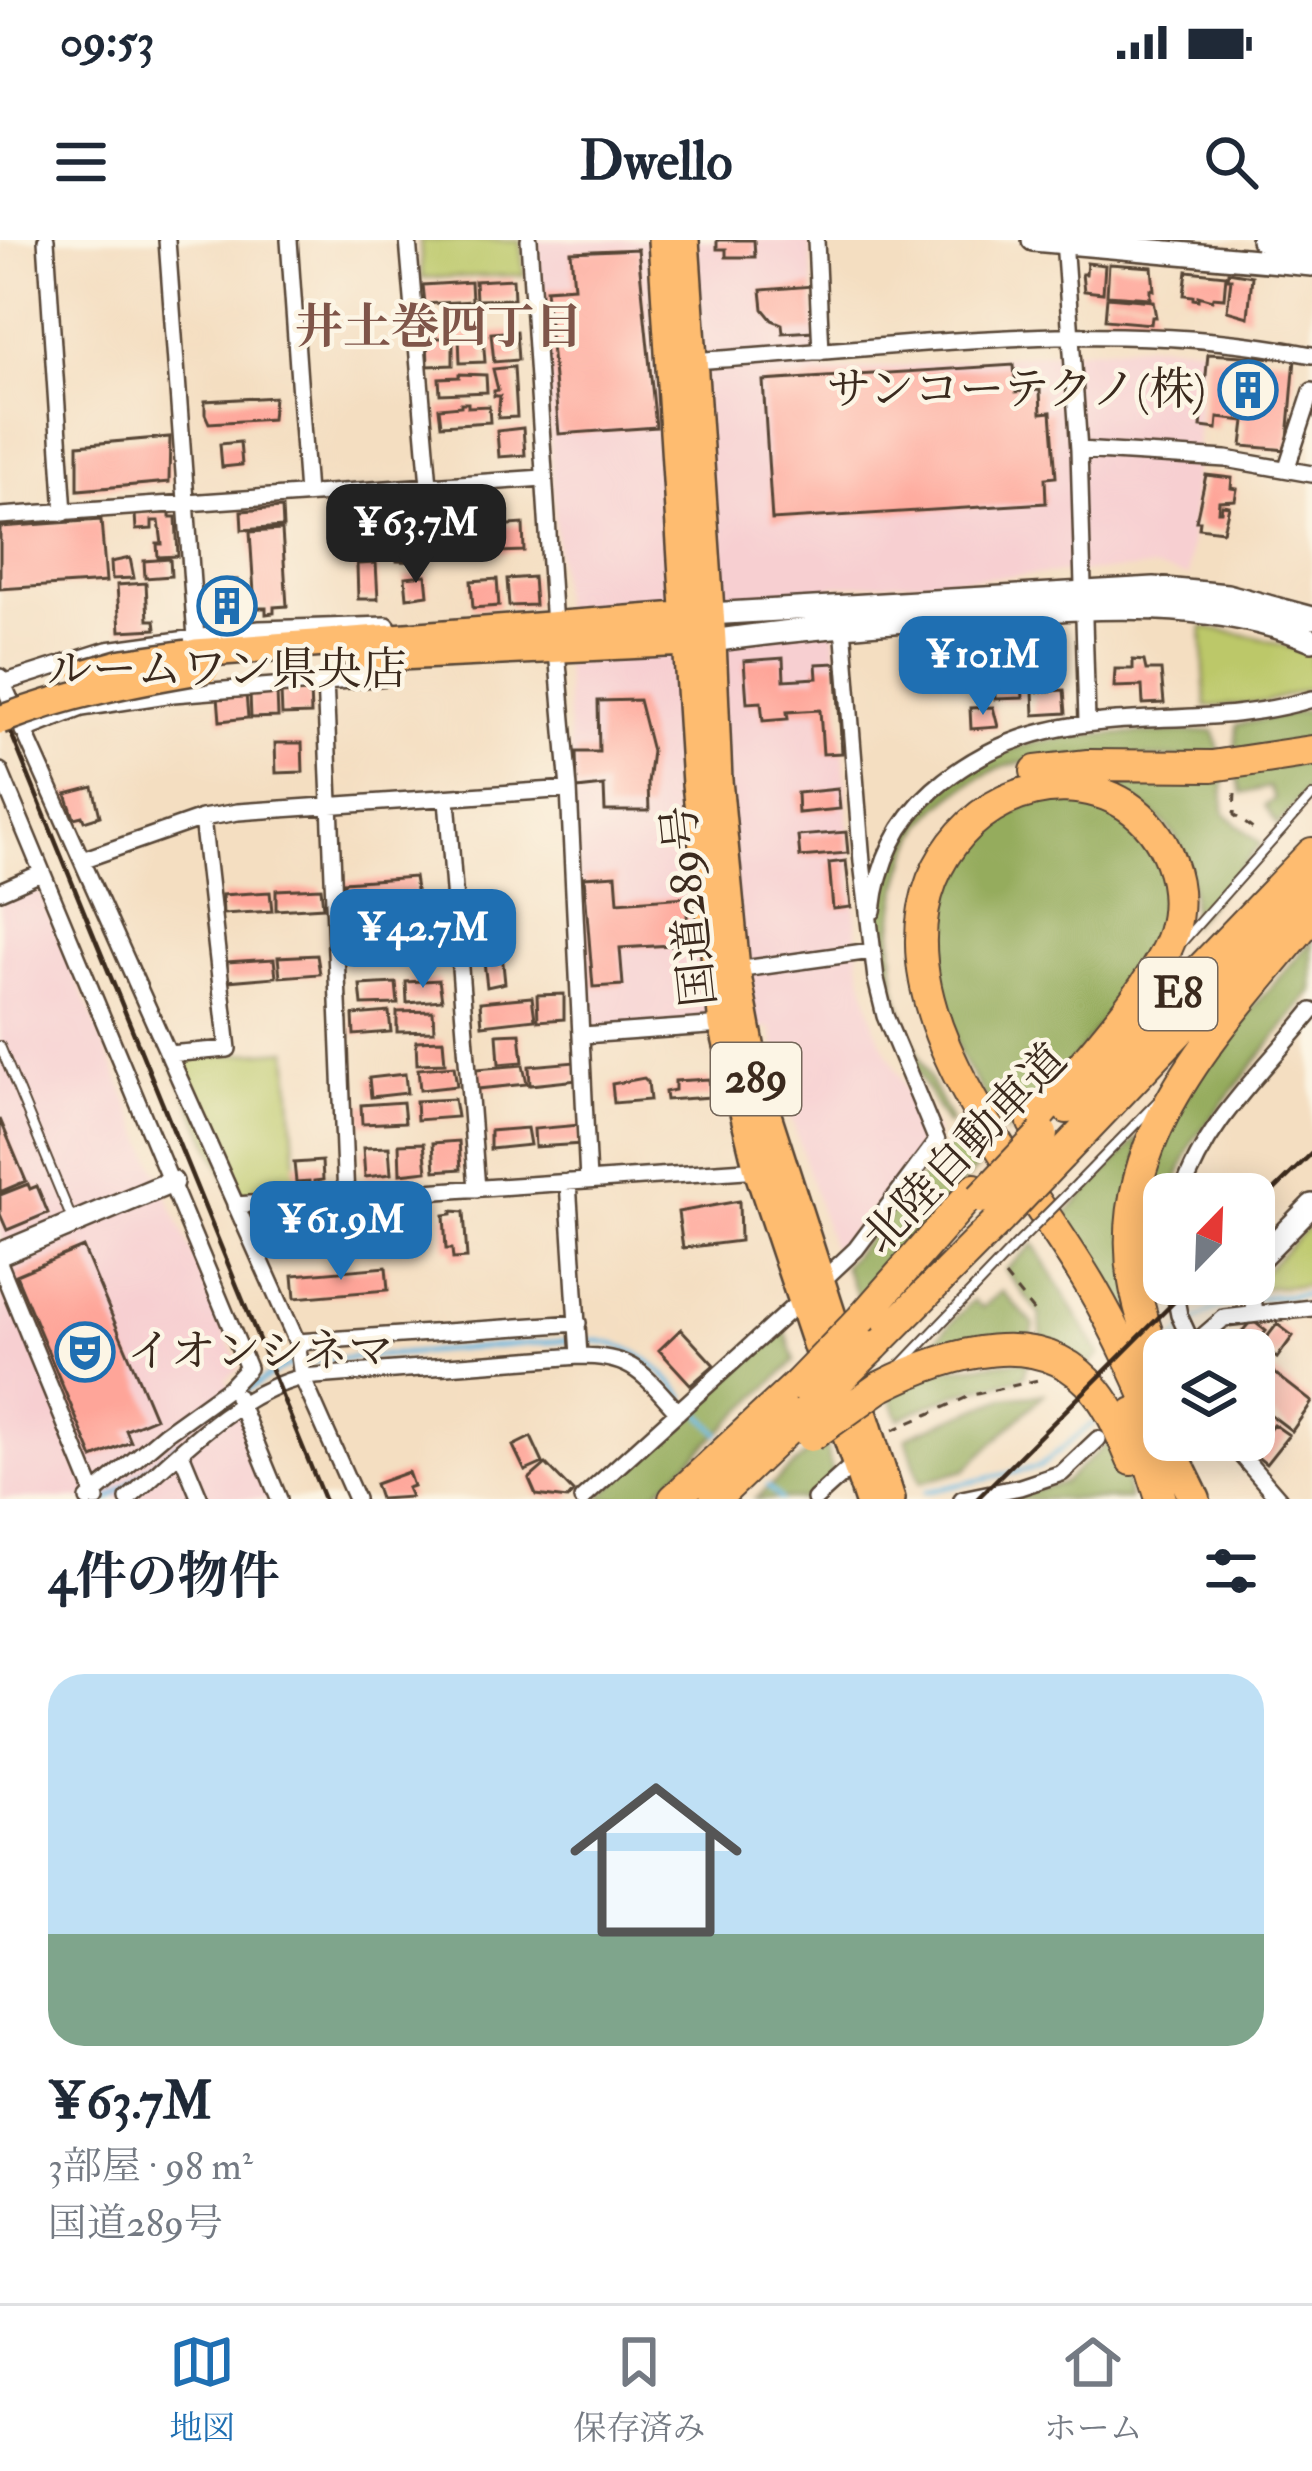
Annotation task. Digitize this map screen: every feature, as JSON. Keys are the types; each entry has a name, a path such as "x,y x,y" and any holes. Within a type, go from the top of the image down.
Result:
{"highway":[{"name":"国道289号","path":"662,240 722,849 736,970 769,1167"},
{"name":"国道289号","path":"685,240 700,628 701,848 723,1025 812,1290 891,1499"},
{"path":"1,687 199,653 388,648 700,628"},
{"path":"12,726 45,702 124,682 199,653"},
{"path":"1161,1499 1141,1430 1100,1336 925,1048 904,978 903,912 921,860 935,837 975,796 999,782 1056,767 1212,766 1312,751"},
{"path":"994,1212 1046,1137 1149,979 1173,932 1177,885 1161,841 1147,822 1110,796 1070,787 1026,792 985,812 966,827 938,866 921,914 919,941 926,999 935,1025 978,1108 1093,1290 1143,1393"},
{"name":"北陸自動車道","path":"715,1499 804,1411 869,1331 994,1212 1046,1137 1312,853"},
{"name":"北陸自動車道","path":"1046,1137 1312,892"},
{"path":"1148,1329 1132,1266 1134,1199 1153,1130 1188,1071 1312,915"},
{"name":"国道289号","path":"812,1290 868,1499"},
{"path":"730,1499 804,1411 880,1387 957,1354 1009,1349 1056,1361 1094,1388 1110,1410 1148,1499"},
{"name":"北陸自動車道","path":"674,1499 804,1411"},
{"path":"1176,1461 1195,1499"},
{"path":"1192,1461 1205,1499"}],"street":[{"path":"46,240 64,513"},
{"path":"167,240 199,653"},
{"path":"289,240 307,494"},
{"path":"408,240 429,485"},
{"path":"529,240 569,789 588,1181"},
{"path":"816,240 821,352"},
{"path":"1033,240 1312,265"},
{"path":"1262,240 1312,244"},
{"path":"1064,241 1079,450 1087,721"},
{"path":"691,362 1070,335 1207,339 1312,355"},
{"path":"1287,467 1312,391"},
{"path":"1079,450 1158,453 1312,474"},
{"path":"0,516 543,478"},
{"path":"700,628 843,626 1154,587 1226,596 1312,618"},
{"path":"700,628 1082,599 1226,616 1312,640"},
{"path":"582,1499 856,1249 938,1141 886,1016 871,944 843,626"},
{"path":"12,726 82,708 325,679 388,677 388,648"},
{"path":"325,679 346,1199"},
{"path":"1,687 12,726 82,860 298,1345 302,1373 356,1499"},
{"path":"871,944 880,872 891,841 923,798 962,765 1020,737 1087,721 1222,717 1270,712 1312,699"},
{"path":"0,771 248,1368 93,1497 0,1265"},
{"path":"82,860 202,818 569,789"},
{"path":"447,800 477,1189"},
{"path":"168,1054 228,1049 202,818"},
{"path":"0,891 41,873"},
{"path":"736,970 871,944"},
{"path":"1189,1173 1219,1119 1312,1011"},
{"path":"583,1034 723,1025"},
{"path":"235,1205 769,1167"},
{"path":"0,1254 172,1182"},
{"path":"568,1182 579,1339"},
{"path":"1275,1242 1312,1204"},
{"path":"1253,1305 1254,1310"},
{"path":"1211,1329 1224,1318 1254,1310 1312,1308"},
{"path":"298,1345 579,1339 628,1362 681,1409"},
{"path":"128,1499 242,1404 302,1373 579,1339"},
{"path":"230,1387 242,1404 279,1499"},
{"path":"962,1499 1062,1473 1098,1438"},
{"path":"181,1453 200,1499"},
{"path":"1246,1461 1279,1499"},
{"path":"815,1499 855,1463"}],"lane":[{"path":"1149,979 1312,796"},
{"path":"0,1046 74,1225"},
{"path":"880,1387 994,1212 1078,1183 1188,1071"}],"path":[{"path":"1235,793 1234,815 1257,832"},
{"path":"1004,1275 1038,1317"},
{"path":"892,1430 972,1395 1038,1380"}],"shaded area":[{"path":"537,240 810,240 819,373 1152,344 1202,346 1189,576 1153,568 831,586 859,961 875,1028 908,1093 936,1131 934,1140 836,1248 831,1246 790,1113 771,1028 589,1045"},
{"path":"33,888 40,892 240,1368 226,1379 272,1499 0,1499 0,902"}],"green space":[{"path":"420,240 520,240 524,275 422,278"},
{"path":"1202,627 1312,654 1312,688 1264,702 1206,707"},
{"path":"1312,709 1312,740 1235,754 1237,725"},
{"path":"1214,731 1221,758 1071,757 1014,764 972,782 923,825 908,856 896,903 894,976 905,1022 951,1121 947,1124 905,1046 879,963 877,922 883,881 900,842 952,783 1000,753 1075,737"},
{"path":"1312,760 1312,783 1278,825 1265,806 1275,799 1269,787 1242,794 1236,772"},
{"path":"1223,775 1224,813 1261,844 1191,925 1189,871 1173,833 1142,805 1096,779"},
{"path":"1048,797 1083,798 1133,821 1167,878 1166,935 1079,1052 1007,1133 961,1057 931,954 949,872 976,834 1008,813"},
{"path":"1312,940 1312,991 1192,1142 1180,1173 1150,1173 1177,1108 1218,1048"},
{"path":"288,1050 298,1197 237,1202 170,1059"},
{"path":"961,1132 981,1163 859,1299 844,1266"},
{"path":"1139,1137 1135,1319 1125,1326 1062,1218"},
{"path":"1312,1223 1312,1285 1275,1287 1275,1260"},
{"path":"1034,1244 1100,1355 1087,1368 1042,1344 1040,1315 1005,1270"},
{"path":"1002,1291 1034,1325 1030,1340 924,1352 973,1300 982,1308"},
{"path":"784,1327 795,1361 649,1499 598,1499"},
{"path":"1027,1360 1025,1375 1018,1379 955,1394 899,1419 889,1393 930,1371"},
{"path":"1044,1394 965,1470 920,1483 906,1437 1004,1398"},
{"path":"824,1439 832,1472 829,1483 806,1499 755,1499"},
{"path":"1110,1441 1125,1474 1129,1499 999,1499 1063,1483"}],"building":[{"path":"717,240 754,240 755,257 726,257 726,249 717,249"},
{"path":"638,249 656,427 559,434 546,289 574,287 571,252"},
{"path":"1087,263 1105,265 1103,293 1084,291 1082,274 1086,274"},
{"path":"1109,264 1152,267 1150,298 1107,295"},
{"path":"1187,271 1226,275 1224,298 1198,296 1198,300 1184,295"},
{"path":"1228,272 1252,276 1248,317 1227,311"},
{"path":"513,279 514,299 476,300 475,281"},
{"path":"471,282 472,301 425,304 423,285"},
{"path":"812,286 813,331 783,333 782,324 763,309 761,290"},
{"path":"1107,297 1153,301 1156,317 1151,324 1105,320"},
{"path":"516,331 518,360 494,362 491,333"},
{"path":"483,335 485,362 460,363 459,336"},
{"path":"427,338 453,338 453,365 428,366"},
{"name":"サンコーテクノ(株)","path":"1208,354 1295,359 1287,450 1242,446 1245,421 1218,418 1217,429 1201,427"},
{"path":"1014,365 1016,392 1040,390 1041,413 1051,412 1056,477 1045,478 1046,503 772,520 763,381"},
{"path":"514,367 517,417 498,418 500,396 494,396 498,390 493,369"},
{"path":"486,375 487,392 440,394 439,378"},
{"path":"274,397 272,419 209,423 205,414 205,401"},
{"path":"461,403 489,406 490,422 441,425 439,408"},
{"path":"523,428 525,455 499,457 497,431"},
{"path":"170,437 169,482 78,490 78,445"},
{"path":"240,442 242,465 222,467 220,444"},
{"path":"1206,475 1232,478 1231,488 1237,489 1235,500 1219,501 1218,511 1222,505 1229,506 1223,531 1199,528 1200,521 1196,521"},
{"path":"495,492 497,518 470,520 468,494"},
{"path":"419,496 420,511 393,513 393,504 388,504 388,498"},
{"path":"282,508 283,527 242,530 241,511"},
{"path":"135,514 176,517 178,556 158,557 157,544 162,544 159,521 152,521 152,529 136,530"},
{"path":"101,520 106,582 0,589 0,527"},
{"path":"423,522 423,534 393,536 389,532 388,525"},
{"path":"375,524 376,560 355,561 353,525"},
{"path":"523,524 524,551 499,552 497,526"},
{"path":"494,525 495,552 470,554 469,526"},
{"path":"282,530 287,606 274,607 274,613 266,614 266,608 255,608 250,532"},
{"path":"425,548 426,562 397,561 396,550"},
{"path":"130,558 134,578 112,579 111,562"},
{"path":"170,559 171,576 145,578 144,561"},
{"path":"376,563 378,599 358,599 357,564"},
{"path":"426,575 428,595 407,598 405,577"},
{"path":"533,577 535,605 509,606 507,579"},
{"path":"497,579 499,606 473,608 471,581"},
{"name":"ルームワン県央店","path":"233,580 237,580 239,620 221,625 216,620 214,592 233,591"},
{"path":"146,583 148,620 155,620 156,629 120,631 117,585"},
{"path":"1060,629 1063,656 1036,658 1035,631"},
{"path":"1030,631 1032,659 1006,662 1005,633"},
{"path":"783,658 784,680 817,678 816,664 836,663 842,753 823,754 820,710 787,712 788,719 763,721 761,702 747,703 744,661"},
{"path":"1133,660 1144,661 1146,670 1161,670 1164,703 1143,704 1142,686 1114,687 1115,669 1133,669"},
{"path":"1021,672 1023,698 995,699 994,674"},
{"path":"310,690 311,714 282,715 281,692"},
{"path":"1064,690 1066,713 1034,715 1033,692"},
{"path":"277,692 278,717 251,718 250,693"},
{"path":"246,694 248,718 220,721 218,696"},
{"path":"639,700 652,751 649,811 605,811 604,786 577,789 576,752 599,752 598,701"},
{"path":"993,707 998,727 971,729 970,708"},
{"path":"275,743 302,743 303,772 276,773"},
{"path":"93,787 100,816 84,821 82,816 74,818 66,794"},
{"path":"838,789 840,809 798,813 797,793"},
{"path":"846,832 848,853 800,857 798,836"},
{"path":"846,861 851,907 833,909 829,863"},
{"path":"616,875 618,902 686,897 689,944 620,948 623,985 593,987 584,877"},
{"path":"414,877 417,896 411,904 344,908 344,882"},
{"path":"321,888 323,907 276,910 276,890"},
{"path":"270,892 272,911 223,914 222,895"},
{"path":"499,924 505,983 487,987 480,928"},
{"path":"438,929 439,949 402,952 400,931"},
{"path":"392,932 394,951 357,955 356,936"},
{"path":"317,955 320,974 280,977 278,957"},
{"path":"274,959 276,977 227,981 227,962"},
{"path":"439,980 442,1000 407,1003 406,982"},
{"path":"396,983 398,1004 362,1005 360,985"},
{"path":"564,994 564,1019 538,1021 537,995"},
{"path":"532,997 535,1019 482,1025 480,1002"},
{"path":"433,1011 434,1031 397,1032 397,1012"},
{"path":"389,1012 391,1032 354,1035 353,1015"},
{"path":"520,1033 523,1062 499,1064 497,1034"},
{"path":"443,1040 445,1063 417,1064 416,1041"},
{"path":"575,1062 578,1080 530,1085 529,1066"},
{"path":"523,1065 527,1084 477,1089 476,1069"},
{"path":"454,1066 457,1086 420,1090 418,1069"},
{"path":"405,1074 407,1093 371,1097 369,1078"},
{"path":"644,1078 650,1100 614,1103 612,1084"},
{"path":"709,1079 711,1097 666,1100 665,1092 675,1090 675,1081"},
{"path":"454,1099 457,1117 417,1120 416,1101"},
{"path":"403,1102 405,1122 362,1124 361,1105"},
{"path":"0,1119 26,1181 0,1192"},
{"path":"579,1125 582,1144 535,1147 534,1129"},
{"path":"527,1128 530,1145 490,1149 490,1131"},
{"path":"459,1141 461,1169 435,1171 433,1143"},
{"path":"424,1143 427,1171 400,1174 399,1144"},
{"path":"389,1147 391,1174 365,1177 363,1148"},
{"path":"322,1161 323,1180 314,1181 315,1192 310,1192 309,1181 296,1182 294,1163"},
{"path":"28,1184 30,1189 37,1186 48,1213 7,1230 0,1214 0,1195"},
{"path":"739,1201 740,1241 683,1248 678,1212"},
{"path":"464,1212 467,1258 453,1259 452,1249 446,1249 444,1215"},
{"path":"83,1247 155,1418 126,1430 131,1442 93,1458 16,1275"},
{"path":"386,1267 388,1290 295,1298 293,1275"},
{"path":"1277,1324 1293,1336 1277,1358 1275,1329"},
{"path":"681,1329 714,1365 691,1385 659,1350"},
{"path":"1275,1373 1312,1402 1292,1431 1275,1418"},
{"path":"1275,1425 1289,1435 1275,1453"},
{"path":"531,1437 543,1463 525,1471 513,1446"},
{"path":"546,1464 573,1492 567,1499 536,1495 529,1479"},
{"path":"408,1472 411,1497 380,1499 375,1484"}],"waterway":[{"path":"1186,1329 1237,1301 1312,1294"},
{"path":"240,1395 284,1367 325,1360 573,1340"},
{"path":"585,1340 602,1341 641,1356 685,1397"},
{"path":"693,1405 719,1434"},
{"path":"925,1492 1039,1467 1093,1423"},
{"path":"109,1499 179,1443"},
{"path":"768,1486 780,1499"}],"railway":[{"path":"0,706 324,1499"},
{"path":"1275,1189 1312,1153"},
{"path":"977,1499 1171,1305"}],"place":[{"name":"サンコーテクノ(株)","path":"1248,390"},
{"name":"ルームワン県央店","path":"227,606"},
{"name":"イオンシネマ","path":"85,1352"}],"district":[{"name":"井土巻四丁目","path":"439,328"}]}
